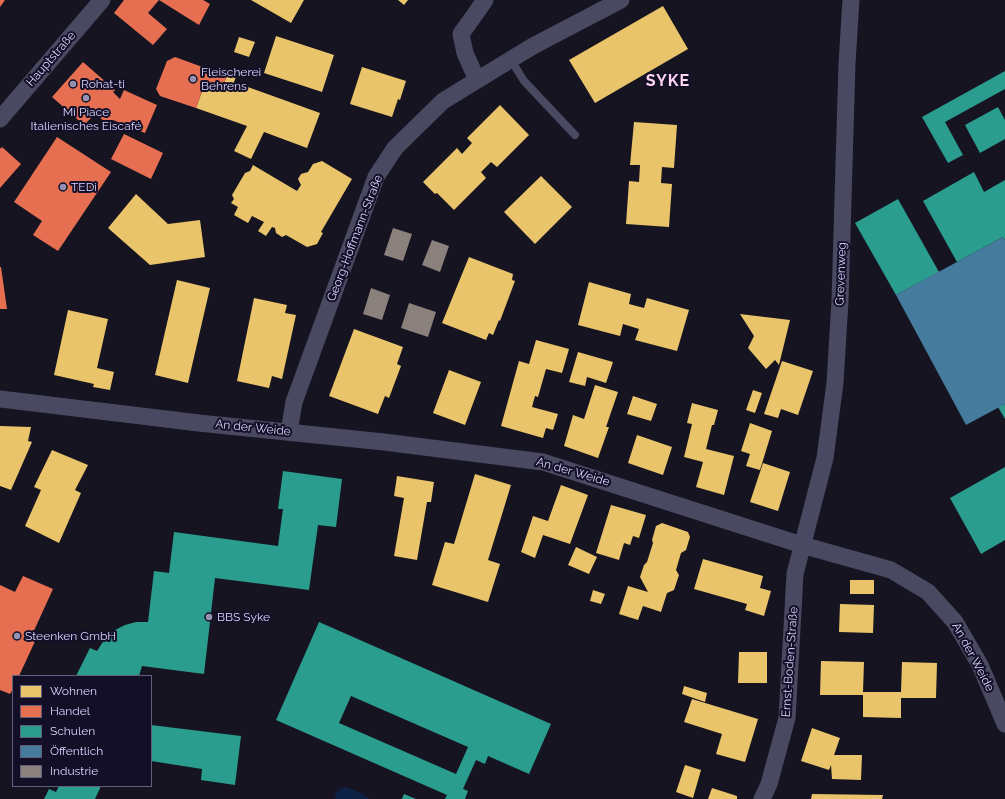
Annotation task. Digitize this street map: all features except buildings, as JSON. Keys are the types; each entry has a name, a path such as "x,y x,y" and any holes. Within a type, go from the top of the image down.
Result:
{"street":[{"name":"Hauptstraße","path":"0,119 102,0"},
{"path":"477,80 465,53 461,34 485,0"},
{"name":"Georg-Hoffmann-Straße","path":"289,432 294,402 376,177 395,148 443,101 533,46 621,0"},
{"name":"Grevenweg","path":"802,545 825,458 835,383 840,301 847,71 851,0"},
{"name":"An der Weide","path":"0,399 543,462 802,545 891,570 928,592 955,622 980,665 1005,724"},
{"name":"Ernst-Boden-Straße","path":"762,799 769,784 787,718 795,574 802,545"}],"lane":[{"path":"511,60 524,81 576,135"}],"water":[{"path":"347,787 370,799 335,799 336,792 341,788"}],"place":[{"name":"Fleischerei Behrens","path":"193,79"},
{"name":"Rohat-ti","path":"73,84"},
{"name":"Mi Piace Italienisches Eiscafé","path":"86,98"},
{"name":"TEDi","path":"63,187"},
{"name":"BBS Syke","path":"209,617"},
{"name":"Steenken GmbH","path":"17,636"}],"district":[{"name":"SYKE","path":"668,81"}]}
